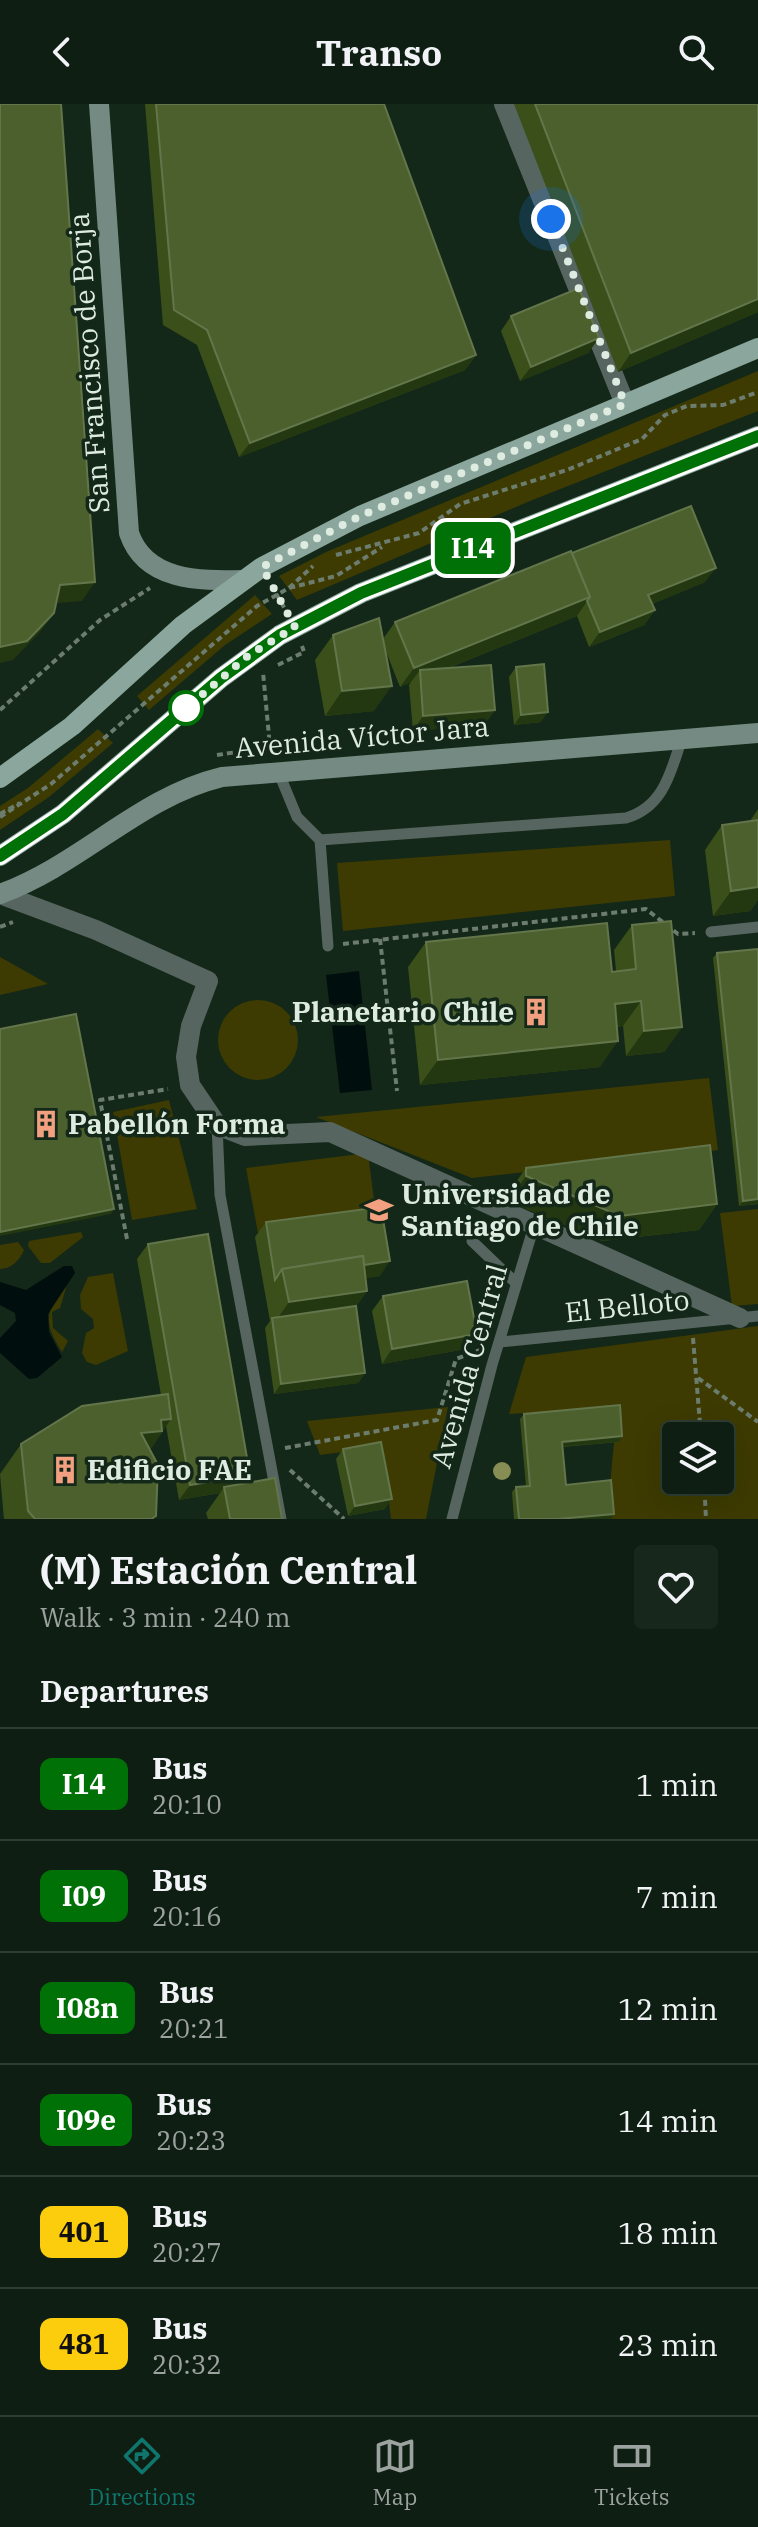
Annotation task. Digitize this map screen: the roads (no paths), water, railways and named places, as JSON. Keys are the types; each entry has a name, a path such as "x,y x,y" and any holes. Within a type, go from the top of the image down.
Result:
{"main road":[{"name":"San Francisco de Borja","path":"99,104 129,533 138,553 165,572 197,579 242,580"},
{"path":"0,778 72,726 183,625 262,567 360,516 758,348"},
{"path":"0,856 63,814 249,655 295,627 389,582 758,436"},
{"name":"Avenida Víctor Jara","path":"0,894 72,860 164,797 222,777 758,733"}],"street":[{"path":"504,104 625,404"},
{"path":"0,894 96,930 208,981 191,1026 186,1057 190,1085 217,1125 245,1136 330,1132 534,1226 749,1317"}],"lane":[{"path":"320,840 626,818 647,809 656,800 668,781 682,738"},
{"path":"278,771 297,817 320,840 328,946"},
{"path":"711,932 758,927"},
{"path":"217,1125 220,1195 281,1519"},
{"name":"Avenida Central","path":"452,1519 534,1226"},
{"path":"472,1241 516,1283"},
{"name":"El Belloto","path":"500,1342 749,1317"}],"place":[{"name":"Planetario Chile","path":"536,1012"},
{"name":"Pabellón Forma","path":"46,1124"},
{"name":"Universidad de Santiago de Chile","path":"379,1210"},
{"name":"Edificio FAE","path":"65,1470"}]}
